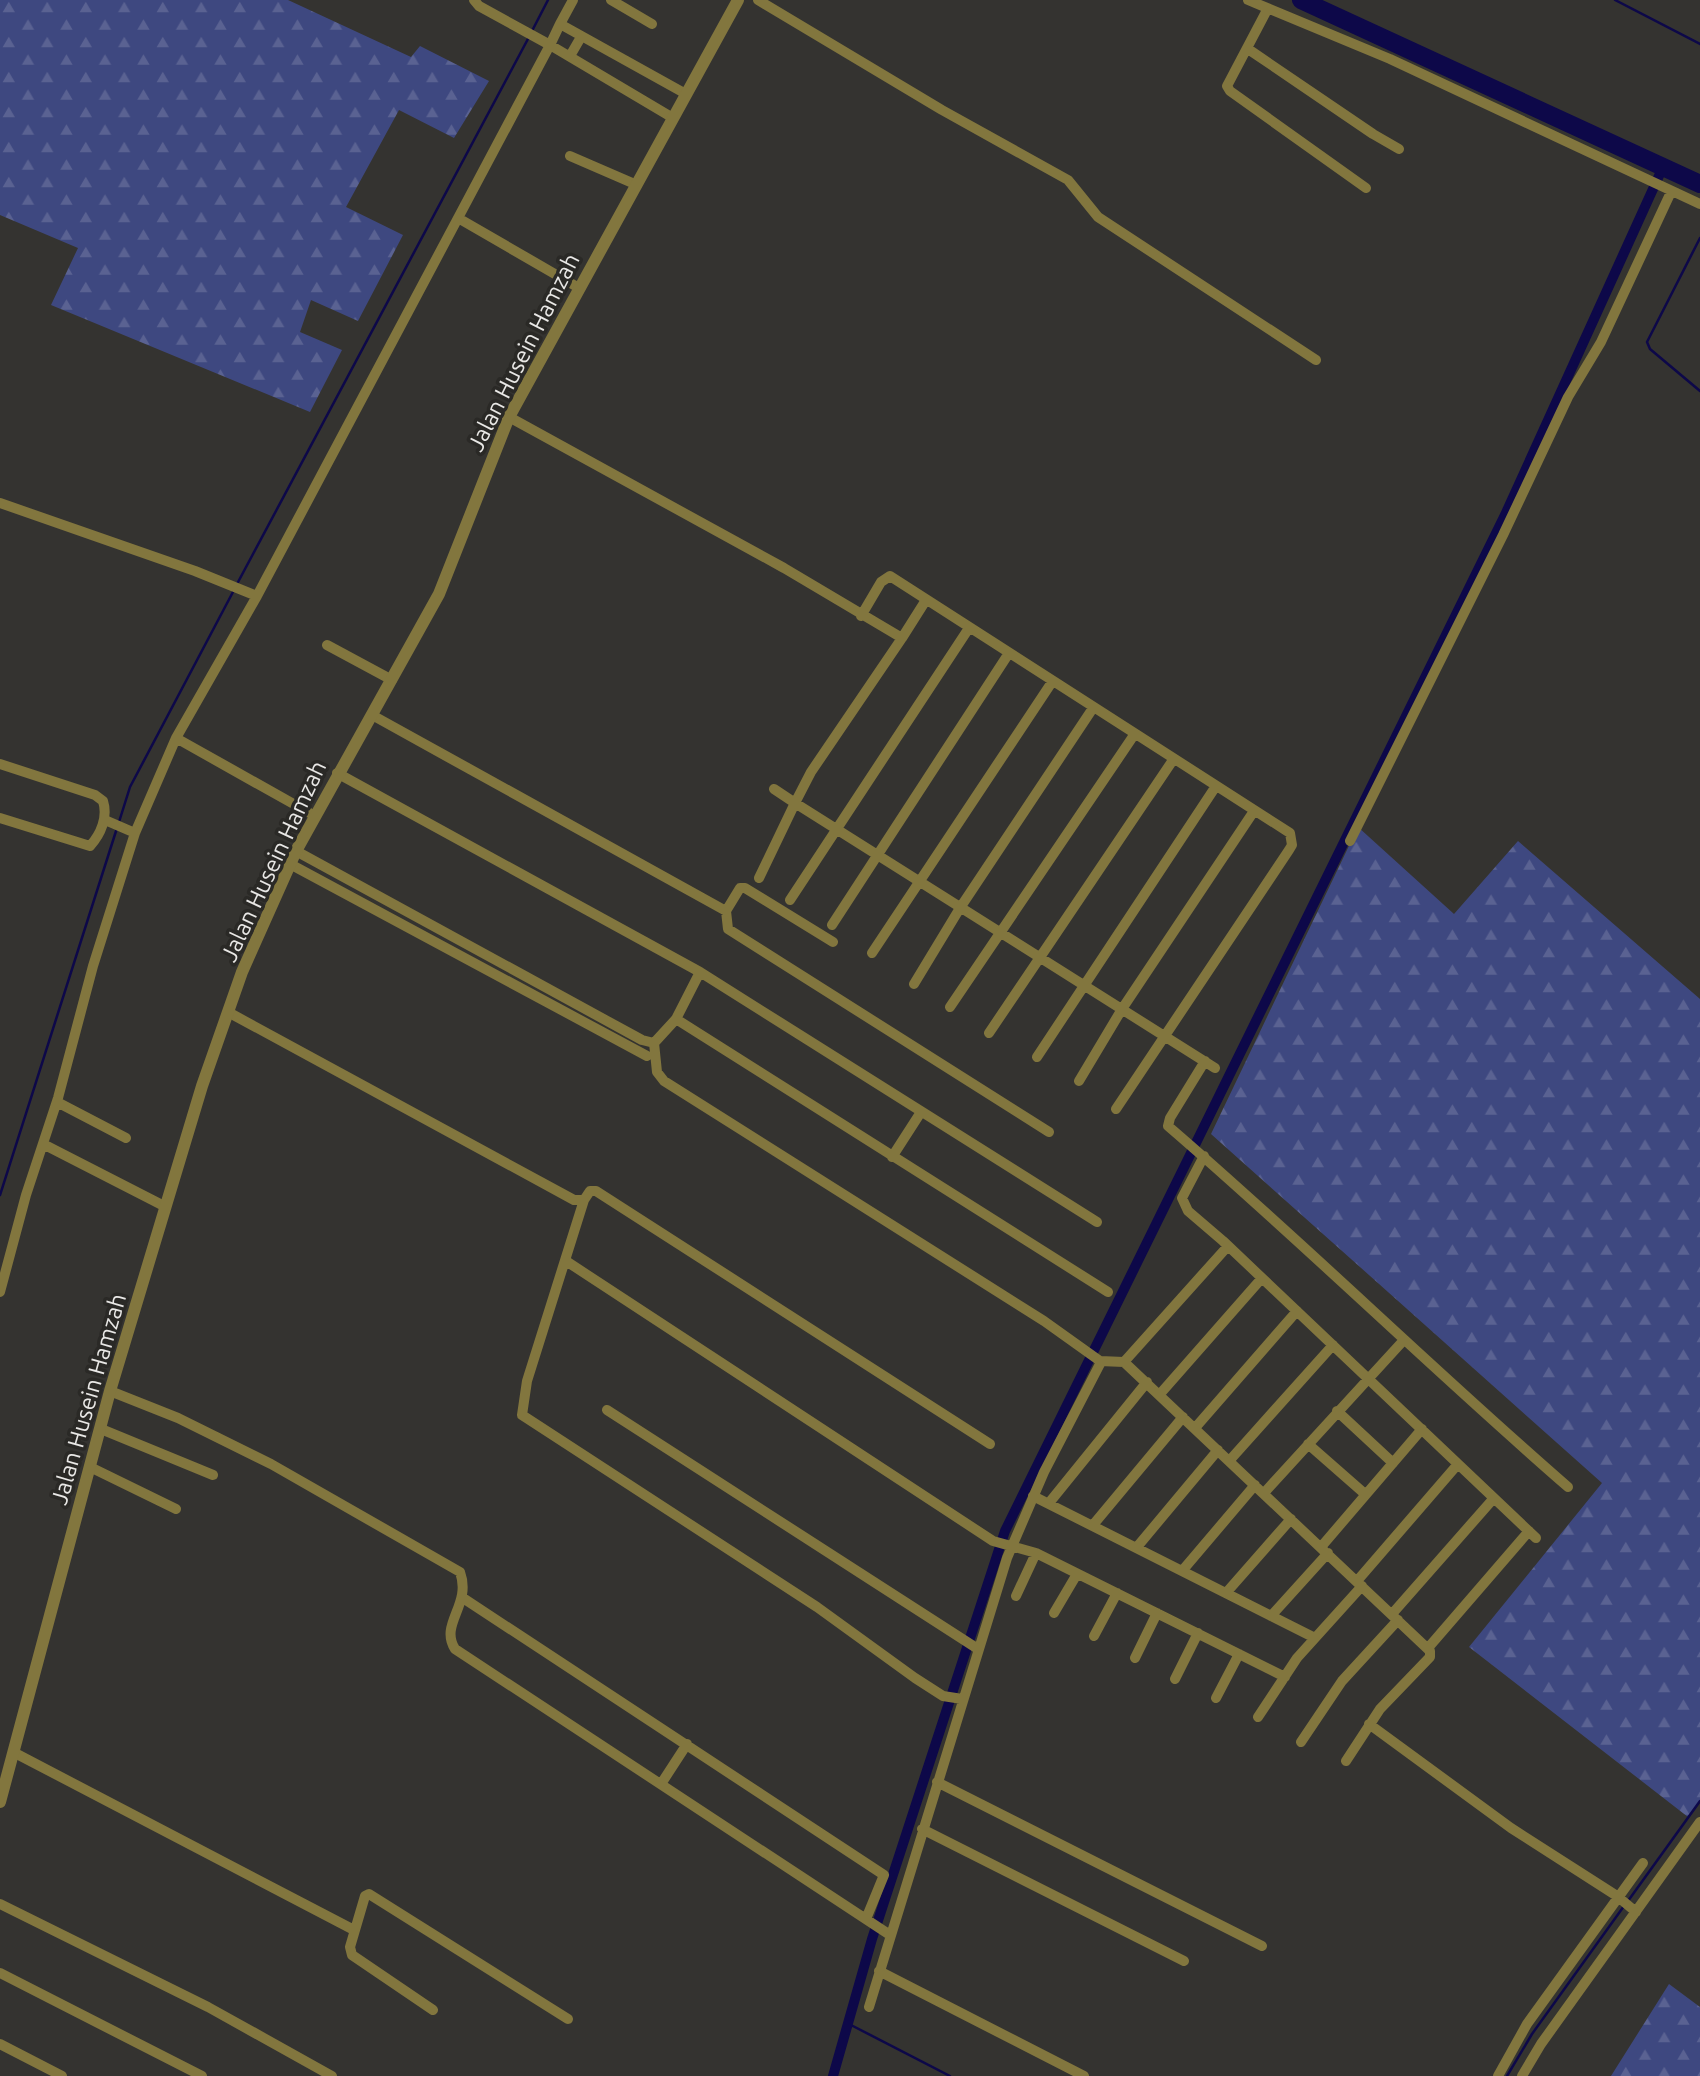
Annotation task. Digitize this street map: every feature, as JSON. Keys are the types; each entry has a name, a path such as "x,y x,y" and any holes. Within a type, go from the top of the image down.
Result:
{"street":[{"path":"474,0 479,6 548,43 673,118"},
{"path":"0,1292 133,832 176,738 573,0"},
{"path":"611,0 652,24"},
{"name":"Jalan Husein Hamzah","path":"0,1802 110,1391 228,1012 296,851 439,594 509,417 738,0"},
{"path":"758,0 942,110 1068,180 1098,217 1316,360"},
{"path":"1248,0 1390,59 1700,204"},
{"path":"1267,10 1227,86 1230,91 1366,188"},
{"path":"560,24 687,94"},
{"path":"570,56 581,37"},
{"path":"1248,49 1399,149"},
{"path":"570,156 637,186"},
{"path":"1350,841 1503,535 1568,397 1601,342 1662,188"},
{"path":"458,218 579,288"},
{"path":"509,417 783,568 902,638"},
{"path":"0,503 253,595"},
{"path":"861,615 885,576 1290,833 1292,845 1116,1109"},
{"path":"759,878 811,772 926,600"},
{"path":"790,900 969,628"},
{"path":"327,645 392,680"},
{"path":"832,925 1009,653"},
{"path":"872,953 1052,682"},
{"path":"914,984 960,908 1093,708"},
{"path":"372,715 726,911"},
{"path":"950,1007 1134,735"},
{"path":"176,738 315,816"},
{"path":"989,1033 1173,760"},
{"path":"0,764 95,795 103,801 108,821 94,842 83,846 0,818"},
{"path":"337,773 700,972 1097,1222"},
{"path":"1037,1056 1216,786"},
{"path":"774,789 836,831 1215,1068"},
{"path":"1079,1080 1122,1009 1254,811"},
{"path":"108,821 133,832"},
{"path":"296,851 625,1031 654,1042"},
{"path":"290,864 647,1056"},
{"path":"833,942 744,888 740,888 726,911 728,929 1049,1132"},
{"path":"394,920 401,907"},
{"path":"654,1042 676,1020 700,972"},
{"path":"228,1012 574,1200 584,1200"},
{"path":"676,1020 1108,1292"},
{"path":"619,1042 625,1031"},
{"path":"654,1042 657,1072 664,1081 1044,1321 1101,1361 1124,1362 1428,1648 1430,1657 1369,1724 1346,1761"},
{"path":"1205,1062 1170,1118 1168,1126 1403,1341 1568,1487"},
{"path":"57,1102 126,1138"},
{"path":"892,1157 921,1112"},
{"path":"43,1144 166,1207"},
{"path":"1201,1154 1182,1198 1188,1211 1533,1534 1428,1648"},
{"path":"962,1699 943,1696 817,1607 525,1420 521,1408 527,1381 584,1200 590,1191 596,1191 990,1444"},
{"path":"1124,1362 1228,1246"},
{"path":"566,1261 993,1541 1036,1553 1285,1677"},
{"path":"1160,1394 1262,1278"},
{"path":"1195,1428 1297,1311"},
{"path":"1264,1493 1403,1341"},
{"path":"1230,1461 1333,1345"},
{"path":"869,2007 888,1933 1011,1546 1101,1361"},
{"path":"1049,1503 1147,1382"},
{"path":"110,1391 178,1418 271,1464 460,1572 465,1585 450,1637 455,1649 888,1933"},
{"path":"607,1409 977,1649"},
{"path":"1337,1411 1393,1463"},
{"path":"1094,1525 1184,1417"},
{"path":"101,1429 213,1475"},
{"path":"1271,1616 1365,1494 1422,1429"},
{"path":"1308,1444 1365,1494"},
{"path":"1137,1547 1218,1450"},
{"path":"1258,1717 1315,1638 1458,1464"},
{"path":"90,1467 176,1508"},
{"path":"1182,1571 1255,1485"},
{"path":"1033,1496 1315,1638"},
{"path":"1301,1742 1342,1681 1494,1498"},
{"path":"1226,1593 1291,1518"},
{"path":"1016,1596 1036,1553"},
{"path":"1054,1613 1077,1573"},
{"path":"1094,1636 1117,1593"},
{"path":"463,1598 884,1875 868,1920"},
{"path":"1135,1658 1157,1613"},
{"path":"1175,1679 1198,1633"},
{"path":"1216,1698 1239,1654"},
{"path":"1369,1724 1511,1828 1618,1897 1636,1912"},
{"path":"661,1784 687,1744"},
{"path":"13,1752 354,1930"},
{"path":"937,1782 1262,1946"},
{"path":"1522,2076 1700,1822"},
{"path":"922,1829 1184,1961"},
{"path":"1498,2076 1527,2024 1643,1863"},
{"path":"433,2010 352,1955 354,1930 366,1896 375,1895 568,2020"},
{"path":"0,1904 208,2007 331,2076"},
{"path":"879,1971 1084,2076"},
{"path":"0,1973 202,2076"},
{"path":"0,2044 62,2076"}],"green space":[{"path":"0,0 288,0 411,57 420,46 489,81 454,138 399,110 346,207 403,235 358,321 311,300 300,332 342,350 310,412 51,305 78,248 0,215"},
{"path":"1358,827 1454,914 1518,841 1700,999 1700,1801 1688,1817 1469,1647 1602,1483 1211,1134"},
{"path":"1669,1984 1700,2007 1700,2076 1611,2076"}],"waterway":[{"path":"532,31 548,0"},
{"path":"1301,0 1700,184"},
{"path":"1615,0 1700,44"},
{"path":"237,584 529,37"},
{"path":"833,2076 872,1939 1005,1531 1505,515 1663,167"},
{"path":"1700,238 1647,342 1650,349 1700,391"},
{"path":"119,822 130,787 234,590"},
{"path":"0,1195 117,828"},
{"path":"1628,1901 1700,1801"},
{"path":"1507,2076 1532,2034 1624,1906"},
{"path":"849,2024 950,2076"}]}
